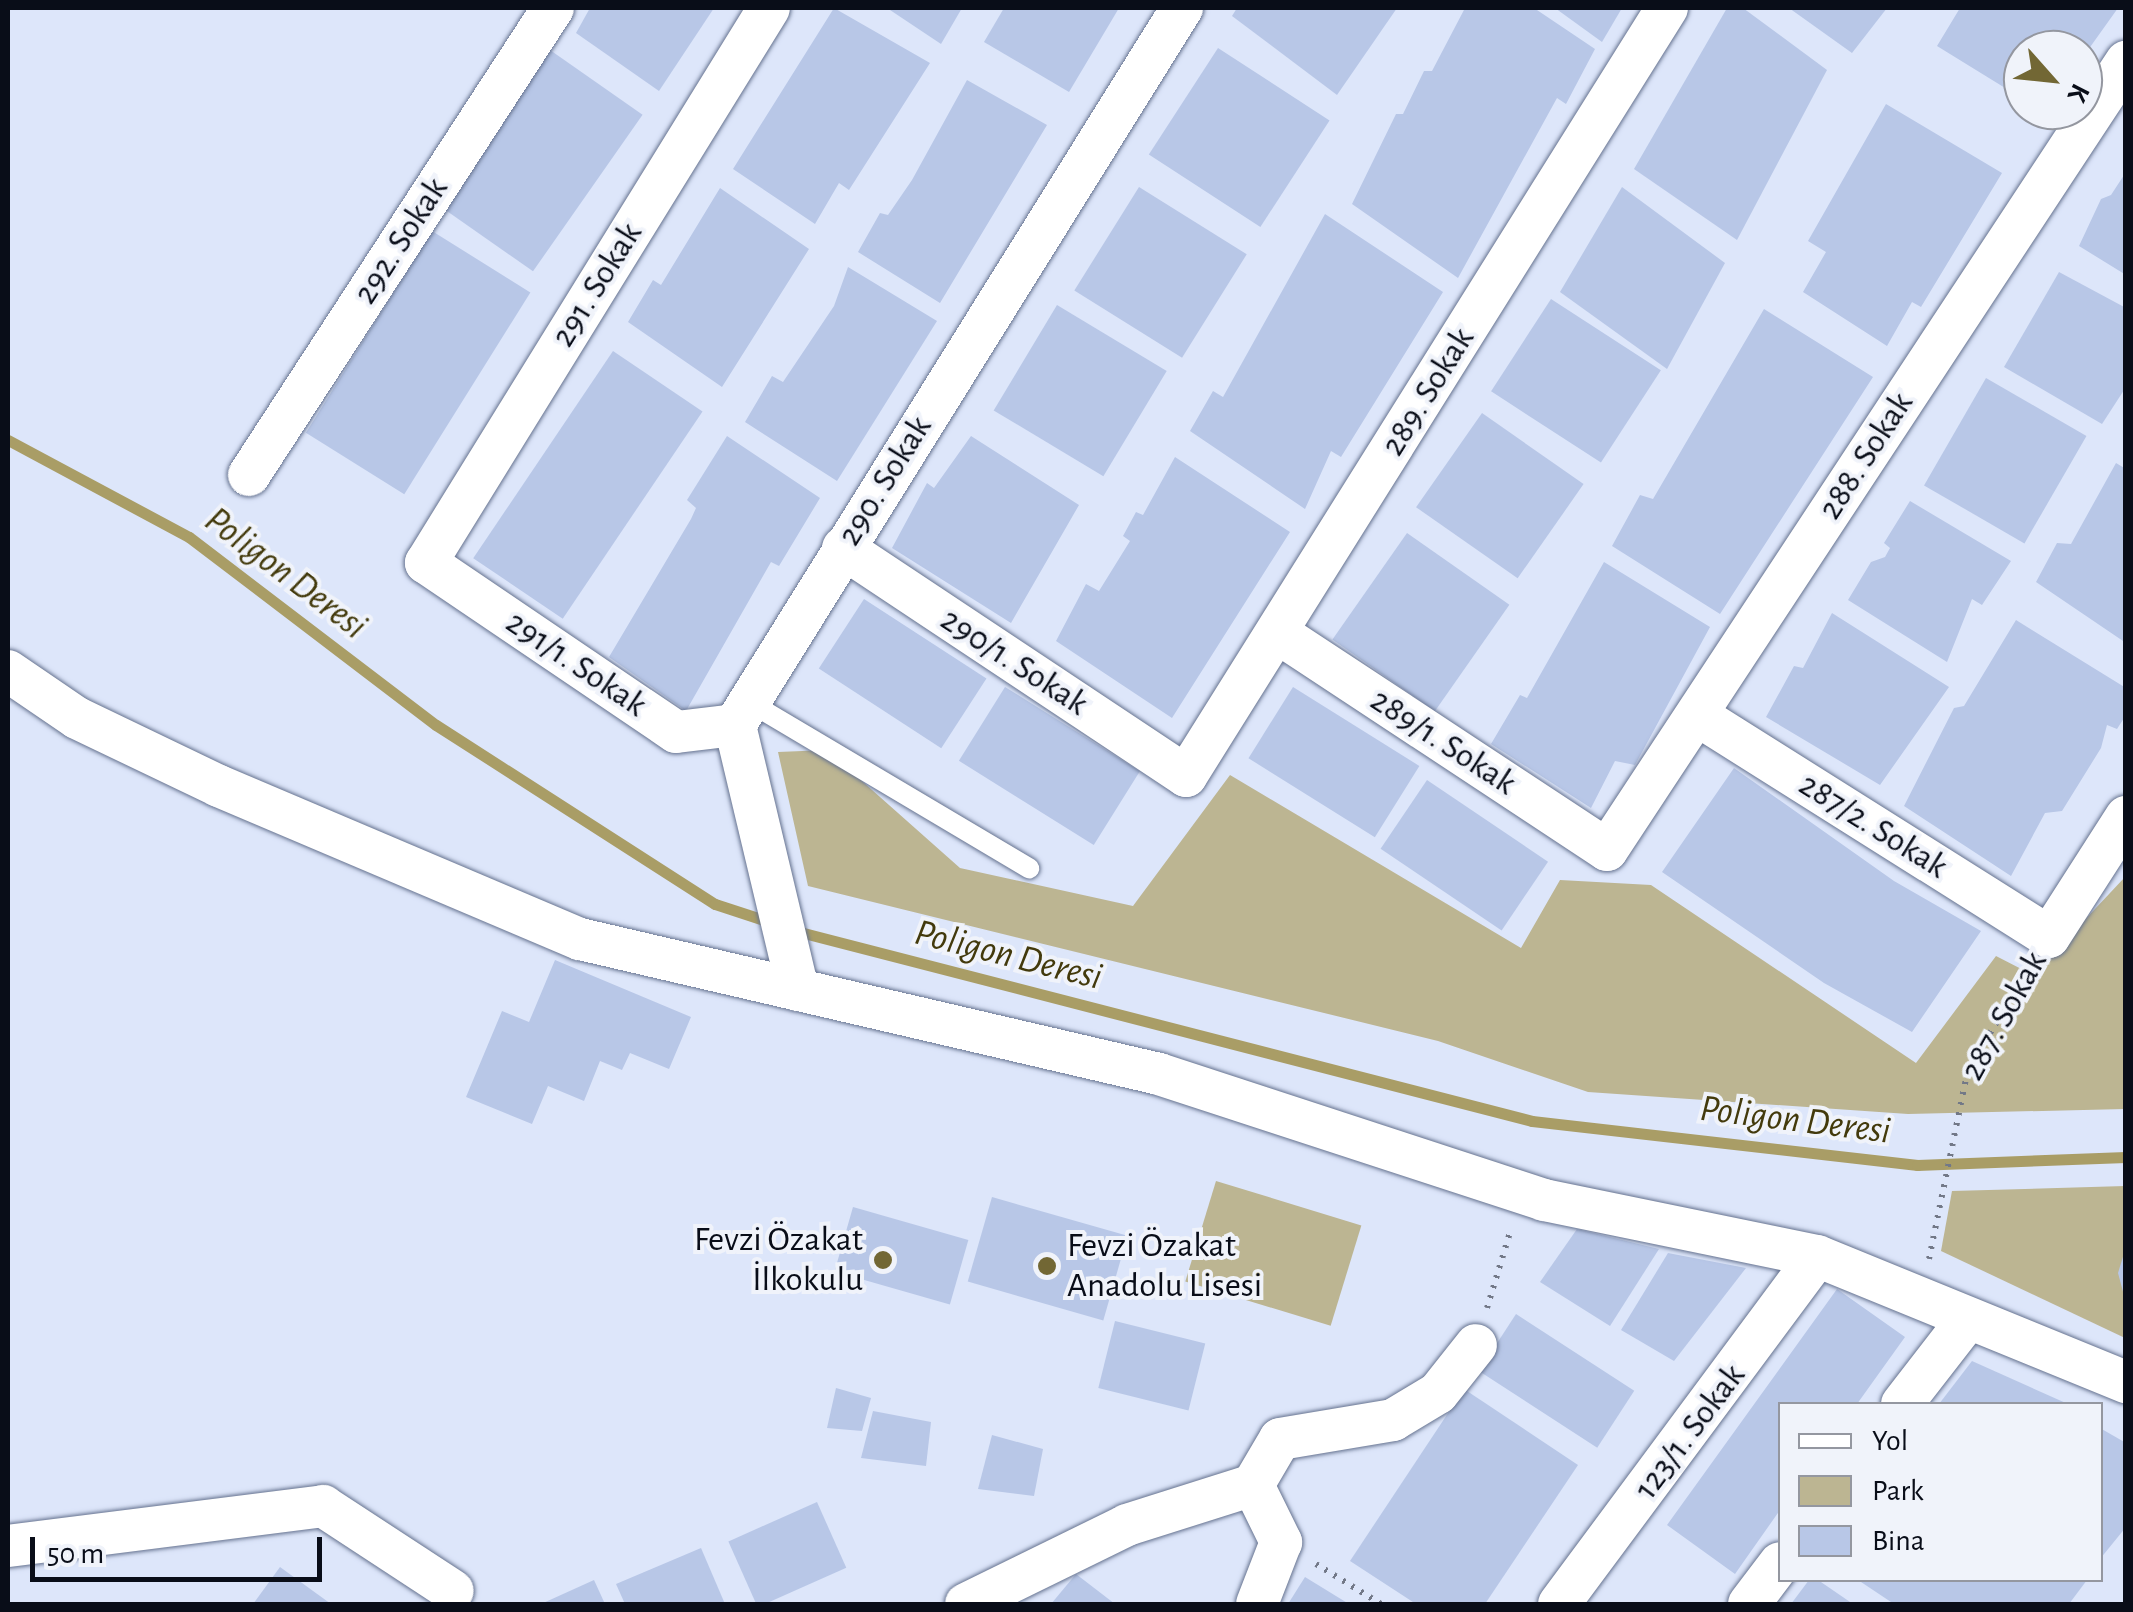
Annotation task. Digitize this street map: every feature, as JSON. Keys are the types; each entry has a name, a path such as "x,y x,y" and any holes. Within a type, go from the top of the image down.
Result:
{"street":[{"name":"292. Sokak","path":"249,475 553,8"},
{"name":"291. Sokak","path":"426,563 768,8"},
{"name":"290. Sokak","path":"742,713 1182,8"},
{"name":"289. Sokak","path":"1186,776 1667,8"},
{"name":"288. Sokak","path":"1607,850 2126,62"},
{"name":"290/1. Sokak","path":"842,548 1186,776"},
{"name":"291/1. Sokak","path":"426,563 676,732 742,713"},
{"name":"289/1. Sokak","path":"1278,633 1607,850"},
{"path":"8,672 78,718 219,786 580,939 794,976 1159,1074 1544,1200 1817,1256 1922,1294 1968,1318 2126,1382"},
{"path":"742,713 767,859 794,976"},
{"name":"287/2. Sokak","path":"1697,715 2049,937"},
{"name":"287. Sokak","path":"2049,937 2122,832"},
{"name":"123/1. Sokak","path":"1560,1604 1817,1256"},
{"path":"1904,1402 1968,1318"},
{"path":"966,1604 1127,1525 1253,1485 1280,1439 1393,1420 1438,1393 1476,1345"},
{"path":"1253,1485 1281,1542 1257,1604"},
{"path":"8,1546 323,1506 453,1591"},
{"path":"1749,1604 1778,1566"}],"lane":[{"path":"742,713 1029,868"}],"path":[{"name":"287. Sokak","path":"1922,1294 1955,1114 1968,1068 2049,937"},
{"path":"1476,1345 1514,1216 1538,1223 1544,1200"},
{"path":"1281,1542 1381,1604"}],"green space":[{"path":"827,750 960,868 1133,906 1230,775 1521,948 1560,880 1651,885 1916,1063 1996,956 2033,975 2125,877 2125,1109 1908,1114 1588,1092 1438,1041 808,886 778,752"},
{"path":"1216,1181 1361,1225 1331,1326 1185,1281"},
{"path":"2125,1186 2125,1338 1941,1251 1952,1191"}],"building":[{"path":"590,8 714,8 659,91 576,33"},
{"path":"834,8 930,63 849,190 839,183 815,224 733,169"},
{"path":"887,8 962,8 941,44"},
{"path":"1004,8 1119,8 1069,92 984,42"},
{"path":"1237,8 1397,8 1337,95 1232,16"},
{"path":"1465,8 1534,8 1595,49 1566,104 1557,98 1458,278 1352,204 1396,114 1403,114 1424,71 1432,71"},
{"path":"1555,8 1622,8 1602,42"},
{"path":"1727,8 1743,8 1827,70 1737,240 1634,169"},
{"path":"1789,8 1887,8 1852,53"},
{"path":"1960,8 2118,8 2102,30 2003,30 2003,87 1937,46"},
{"path":"1218,48 1330,120 1260,227 1149,155"},
{"path":"550,50 643,115 533,271 440,206"},
{"path":"967,80 1047,125 940,303 858,252 880,213 888,215 912,180"},
{"path":"1886,104 2002,173 1921,307 1912,302 1887,346 1803,292 1826,252 1808,241"},
{"path":"2126,172 2126,275 2079,246 2101,199 2111,195"},
{"path":"1139,187 1247,254 1182,358 1074,290"},
{"path":"1622,187 1725,263 1667,369 1560,292"},
{"path":"720,188 809,249 722,387 628,322 653,280 661,285"},
{"path":"1325,214 1443,292 1341,457 1331,451 1305,509 1190,431 1213,391 1223,397"},
{"path":"432,231 530,292 404,494 306,433"},
{"path":"848,267 937,321 837,481 745,422 772,376 783,382 834,306"},
{"path":"2059,272 2126,308 2126,387 2102,424 2004,367"},
{"path":"1551,299 1661,370 1601,463 1491,391"},
{"path":"1057,305 1167,371 1103,476 994,410"},
{"path":"1764,309 1873,377 1720,614 1612,546 1640,495 1653,499"},
{"path":"613,351 703,411 563,619 473,558"},
{"path":"1986,378 2086,436 2024,543 1924,485"},
{"path":"1482,413 1584,484 1518,578 1416,507"},
{"path":"727,436 820,498 779,566 771,562 686,711 609,657 691,519 696,508 687,500"},
{"path":"971,436 1079,505 1011,623 892,548 927,483 934,488"},
{"path":"1175,457 1290,532 1172,718 1056,641 1086,584 1099,591 1130,541 1123,536 1136,512 1143,515"},
{"path":"2116,463 2126,469 2126,643 2036,582 2057,543 2071,544"},
{"path":"1910,501 2011,561 1982,605 1972,599 1947,662 1848,600 1871,562 1885,557 1890,548 1884,543"},
{"path":"1407,533 1509,605 1435,711 1332,639"},
{"path":"1604,562 1710,627 1635,765 1615,761 1591,808 1491,744 1520,695 1527,698"},
{"path":"864,599 986,679 941,748 819,669"},
{"path":"1832,613 1949,687 1880,785 1766,717 1794,666 1803,668"},
{"path":"2016,620 2126,688 2126,715 2117,729 2107,725 2101,748 2062,811 2045,813 2011,876 1904,806 1954,708 1964,706"},
{"path":"1005,687 1140,771 1094,845 959,761"},
{"path":"1293,687 1419,766 1375,837 1248,758"},
{"path":"1734,768 1894,881 1981,931 1912,1032 1824,983 1662,872"},
{"path":"1427,780 1548,862 1502,930 1381,849"},
{"path":"555,960 691,1017 669,1069 630,1053 622,1070 600,1061 584,1101 548,1086 532,1124 466,1097 502,1011 529,1022"},
{"name":"Fevzi Özakat Anadolu Lisesi","path":"992,1197 1128,1236 1103,1320 968,1282"},
{"name":"Fevzi Özakat İlkokulu","path":"853,1207 968,1240 950,1304 835,1271"},
{"path":"1577,1229 1659,1249 1610,1326 1540,1282"},
{"path":"2126,1247 2126,1303 2118,1273"},
{"path":"1668,1253 1746,1268 1674,1361 1621,1330"},
{"path":"1837,1289 1905,1337 1858,1402 1778,1402 1778,1513 1735,1574 1667,1525"},
{"path":"1516,1314 1634,1391 1597,1448 1479,1371"},
{"path":"1115,1321 1205,1343 1189,1410 1098,1388"},
{"path":"1972,1361 2064,1402 1941,1402"},
{"path":"836,1388 871,1398 862,1431 827,1428"},
{"path":"1464,1389 1578,1465 1485,1604 1416,1604 1350,1561"},
{"path":"873,1411 931,1422 926,1466 861,1458"},
{"path":"2103,1430 2126,1443 2126,1527 2103,1555"},
{"path":"992,1435 1043,1449 1034,1496 978,1489"},
{"path":"817,1502 846,1568 765,1604 756,1604 728,1541"},
{"path":"701,1548 725,1604 625,1604 616,1584"},
{"path":"280,1567 331,1604 253,1604"},
{"path":"1076,1574 1115,1604 1051,1604"},
{"path":"1305,1577 1349,1604 1288,1604"},
{"path":"594,1580 605,1604 541,1604"},
{"path":"1808,1582 1821,1582 1853,1604 1791,1604"},
{"path":"1861,1582 2086,1582 2069,1604 1894,1604"}],"waterway":[{"name":"Poligon Deresi","path":"8,440 189,537 436,725 715,904 770,922"},
{"name":"Poligon Deresi","path":"792,930 1532,1121 1917,1165 2126,1157"}],"place":[{"name":"Fevzi Özakat İlkokulu","path":"883,1260"},
{"name":"Fevzi Özakat Anadolu Lisesi","path":"1047,1266"}]}
